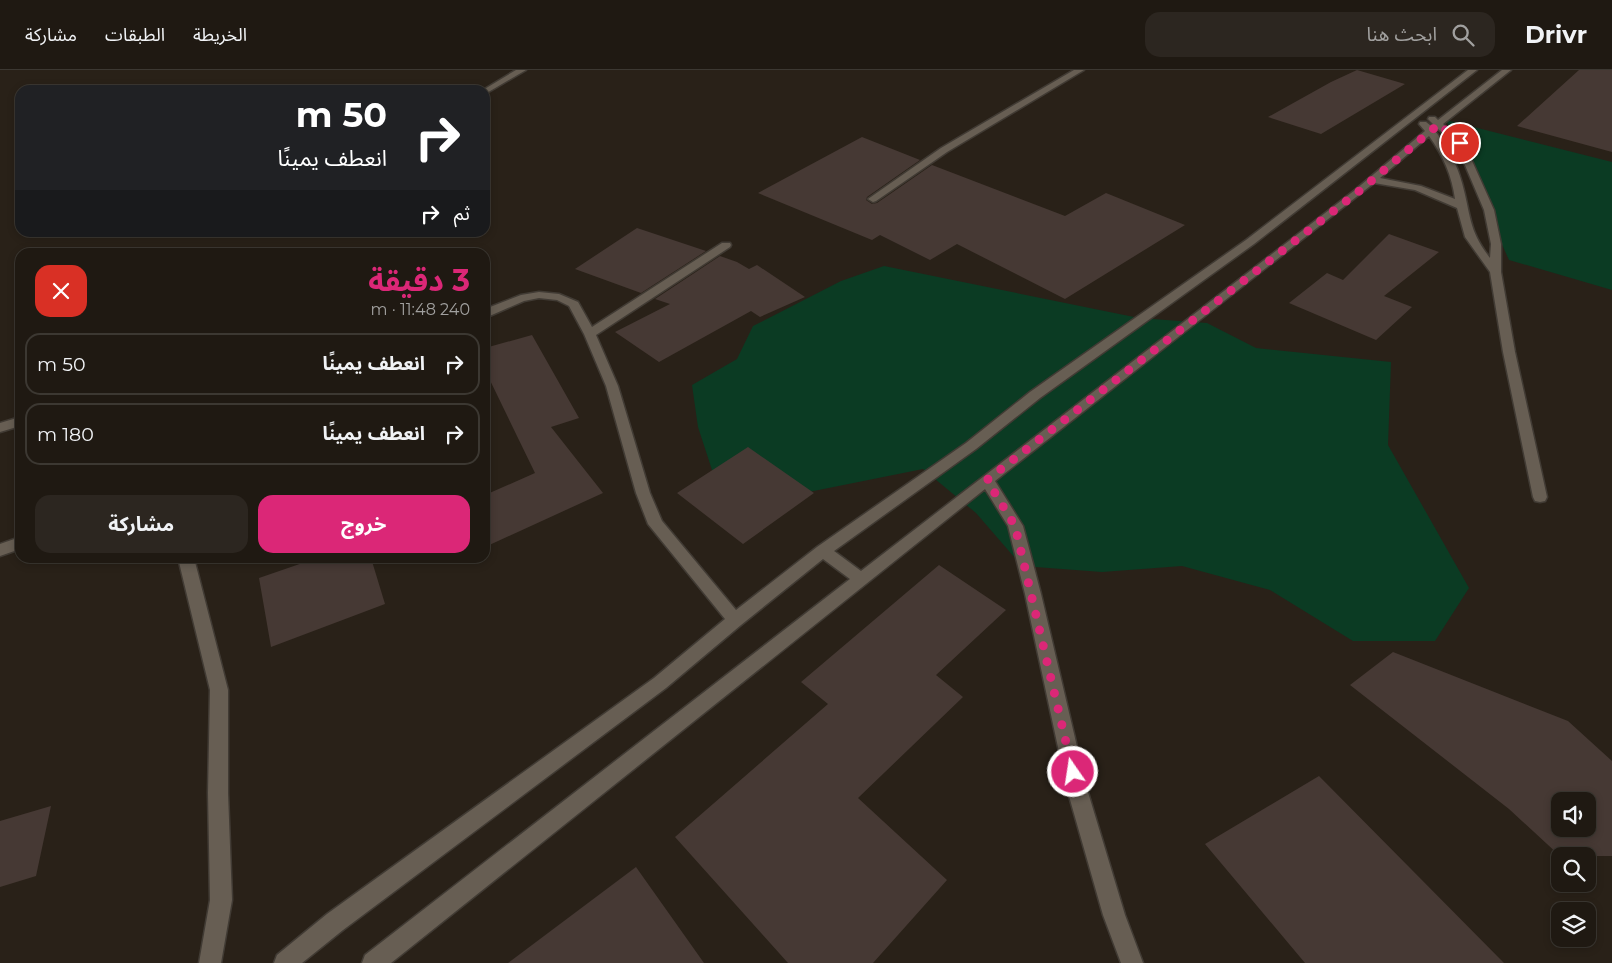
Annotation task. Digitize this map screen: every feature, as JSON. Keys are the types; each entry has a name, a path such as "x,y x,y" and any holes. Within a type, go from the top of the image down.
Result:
{"street":[{"path":"490,89 522,70"},
{"path":"874,199 944,150 1080,70"},
{"path":"285,963 335,922 660,683 735,620 823,551 971,446 1035,395 1250,242 1473,70"},
{"path":"374,963 987,480 1372,180 1435,127 1508,70"},
{"path":"1417,115 1460,143 1489,210 1496,244 1495,272 1509,352 1540,497"},
{"path":"1435,127 1457,181 1461,206 1470,237 1495,272"},
{"path":"1372,180 1412,185 1442,196 1461,206"},
{"path":"590,334 726,245"},
{"path":"490,311 521,298 539,295 559,297 574,304 590,334 612,386 643,493 656,524 735,620"},
{"path":"0,428 15,423"},
{"path":"987,480 1015,526 1077,789 1114,915 1132,963"},
{"path":"0,550 15,545"},
{"path":"823,551 862,580"},
{"path":"187,563 219,690 218,793 221,900 210,963"}],"green space":[{"path":"1446,120 1612,162 1612,290 1509,260"},
{"path":"884,266 1139,318 1207,323 1256,348 1391,362 1388,445 1469,588 1435,641 1353,641 1270,590 1182,566 1102,572 1022,566 976,513 923,469 764,501 713,473 698,427 692,385 737,359 753,326 841,281"}],"building":[{"path":"1357,70 1405,84 1321,134 1268,117 1331,82"},
{"path":"1579,70 1612,70 1612,152 1517,126"},
{"path":"862,137 920,160 867,197 866,200 872,204 877,203 932,165 1065,216 1106,193 1185,225 1065,299 957,244 930,260 880,235 872,240 758,193"},
{"path":"637,228 706,251 641,293 575,269"},
{"path":"1389,234 1439,252 1384,296 1412,307 1376,340 1289,303 1327,273 1343,280"},
{"path":"720,256 749,269 757,265 805,297 760,317 751,311 659,362 615,332 670,304 655,299"},
{"path":"532,335 579,418 551,427 603,493 490,545 490,493 535,473 490,380 490,347"},
{"path":"748,447 814,493 743,544 677,493"},
{"path":"302,563 373,563 385,604 271,647 259,578"},
{"path":"939,565 1006,610 936,675 963,697 858,798 947,880 873,963 788,963 675,837 828,704 801,682"},
{"path":"1393,652 1568,721 1612,761 1612,856 1596,856 1596,847 1551,848 1509,809 1350,685"},
{"path":"1319,776 1504,963 1305,963 1205,844"},
{"path":"51,806 36,876 0,887 0,821"},
{"path":"636,867 704,963 508,963"}],"route":[{"path":"1073,772 1015,526 987,480 1358,192 1439,124 1460,143"}]}
